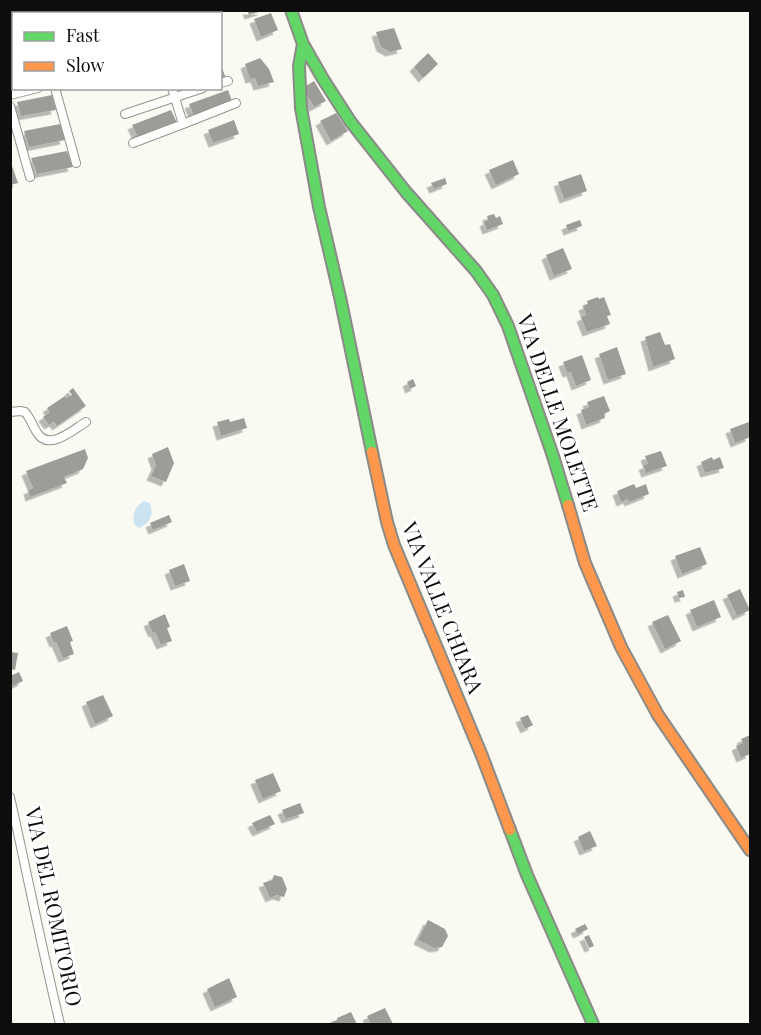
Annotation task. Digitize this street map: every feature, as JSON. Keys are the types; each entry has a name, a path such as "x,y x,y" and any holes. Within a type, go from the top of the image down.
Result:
{"street":[{"name":"VIA DELLE MOLETTE","path":"291,10 303,44 350,121 405,192 485,282 499,307 529,383 585,563 621,647 658,715 750,850"},
{"name":"VIA VALLE CHIARA","path":"303,44 299,66 301,108 319,207 393,545 482,756 527,875 593,1024"},
{"path":"10,95 30,90"},
{"path":"56,90 76,163"},
{"path":"173,90 183,124"},
{"path":"124,114 197,90"},
{"path":"133,143 236,103"},
{"path":"10,106 30,177"},
{"path":"10,412 25,412 40,437 48,441 55,440 86,422"},
{"name":"VIA DEL ROMITORIO","path":"10,797 42,951 60,1024"}],"water":[{"path":"144,501 150,503 151,514 146,524 139,528 134,524 133,517 138,505"}],"building":[{"path":"133,10 149,10 147,12 134,12"},
{"path":"247,10 262,10 262,11 249,15"},
{"path":"271,13 278,30 261,37 254,19"},
{"path":"394,28 402,49 390,52 381,47 376,32"},
{"path":"12,46 12,64 10,64 10,47"},
{"path":"428,53 438,64 423,78 414,67"},
{"path":"260,58 269,69 274,82 258,86 255,78 250,79 245,64"},
{"path":"314,81 326,101 314,107 303,88"},
{"path":"228,90 232,101 194,116 189,104"},
{"path":"52,95 56,110 21,116 17,102"},
{"path":"171,110 177,123 138,137 132,125"},
{"path":"336,113 348,131 331,141 320,121"},
{"path":"234,120 239,134 213,143 208,130"},
{"path":"60,124 65,140 29,147 24,131"},
{"path":"67,151 73,167 37,174 31,158"},
{"path":"10,160 18,183 10,185"},
{"path":"513,160 519,174 496,185 489,170"},
{"path":"581,174 587,191 564,199 558,182"},
{"path":"445,178 447,184 434,189 431,183"},
{"path":"494,214 496,218 500,216 503,224 487,230 484,222 488,220 487,216"},
{"path":"580,220 582,226 568,231 566,225"},
{"path":"563,248 572,269 554,276 546,255"},
{"path":"598,297 599,299 604,297 611,315 607,316 610,324 587,332 581,317 586,315 583,306 588,304 587,301"},
{"path":"660,332 665,345 670,344 675,359 653,367 645,337"},
{"path":"617,347 626,374 608,380 599,354"},
{"path":"582,355 591,380 576,386 571,372 567,373 563,362"},
{"path":"413,379 416,386 410,389 407,382"},
{"path":"73,388 86,406 57,426 54,422 49,425 43,417 50,412 47,408 65,396 66,398 72,395 69,391"},
{"path":"604,396 610,411 604,414 605,418 586,425 581,410 589,407 587,402"},
{"path":"244,418 247,428 221,436 217,422 229,419 230,422"},
{"path":"749,422 750,437 735,443 730,429"},
{"path":"168,447 174,463 166,482 151,476 156,465 152,454"},
{"path":"85,449 88,458 83,469 64,477 67,483 30,497 28,490 33,488 26,471"},
{"path":"661,451 667,466 646,473 643,465 648,464 645,456"},
{"path":"712,457 713,460 720,457 724,468 705,473 701,462"},
{"path":"634,484 636,488 646,484 649,494 629,502 628,499 621,502 617,491"},
{"path":"169,515 172,522 153,530 150,523"},
{"path":"700,547 707,564 682,574 675,556"},
{"path":"184,564 190,581 175,586 169,570"},
{"path":"740,589 750,610 737,616 727,595"},
{"path":"683,590 685,597 679,598 677,592"},
{"path":"714,600 721,617 697,627 690,610"},
{"path":"165,614 172,641 161,645 148,622"},
{"path":"668,615 681,641 665,649 652,622"},
{"path":"67,626 73,641 70,642 74,654 63,658 50,633"},
{"path":"10,652 18,653 15,670 10,669"},
{"path":"19,672 23,681 13,686 10,676"},
{"path":"103,695 113,716 95,724 86,702"},
{"path":"528,715 533,725 525,729 520,718"},
{"path":"750,735 750,754 741,758 736,746 743,743 741,739"},
{"path":"273,773 281,791 263,799 255,780"},
{"path":"300,803 304,813 286,819 282,810"},
{"path":"270,815 275,824 257,832 252,823"},
{"path":"590,831 597,846 584,851 578,837"},
{"path":"274,875 282,877 287,889 284,897 277,895 270,898 263,883 272,880"},
{"path":"428,920 445,929 448,936 442,947 434,948 418,940"},
{"path":"585,924 588,929 578,934 575,929"},
{"path":"589,935 594,946 589,948 584,937"},
{"path":"229,978 237,997 215,1007 207,989"},
{"path":"385,1008 393,1024 371,1024 367,1016"},
{"path":"351,1012 357,1024 327,1024 337,1018"}],"traffic: fast":[{"path":"291,10 303,44 350,121 406,192 476,271 493,295 508,326 568,505"},
{"path":"303,44 299,66 301,108 319,207 372,452"},
{"path":"510,830 527,875 593,1024"}],"traffic: slow":[{"path":"372,452 394,545 482,756 510,830"},
{"path":"568,505 585,563 621,647 658,715 750,850"}]}
